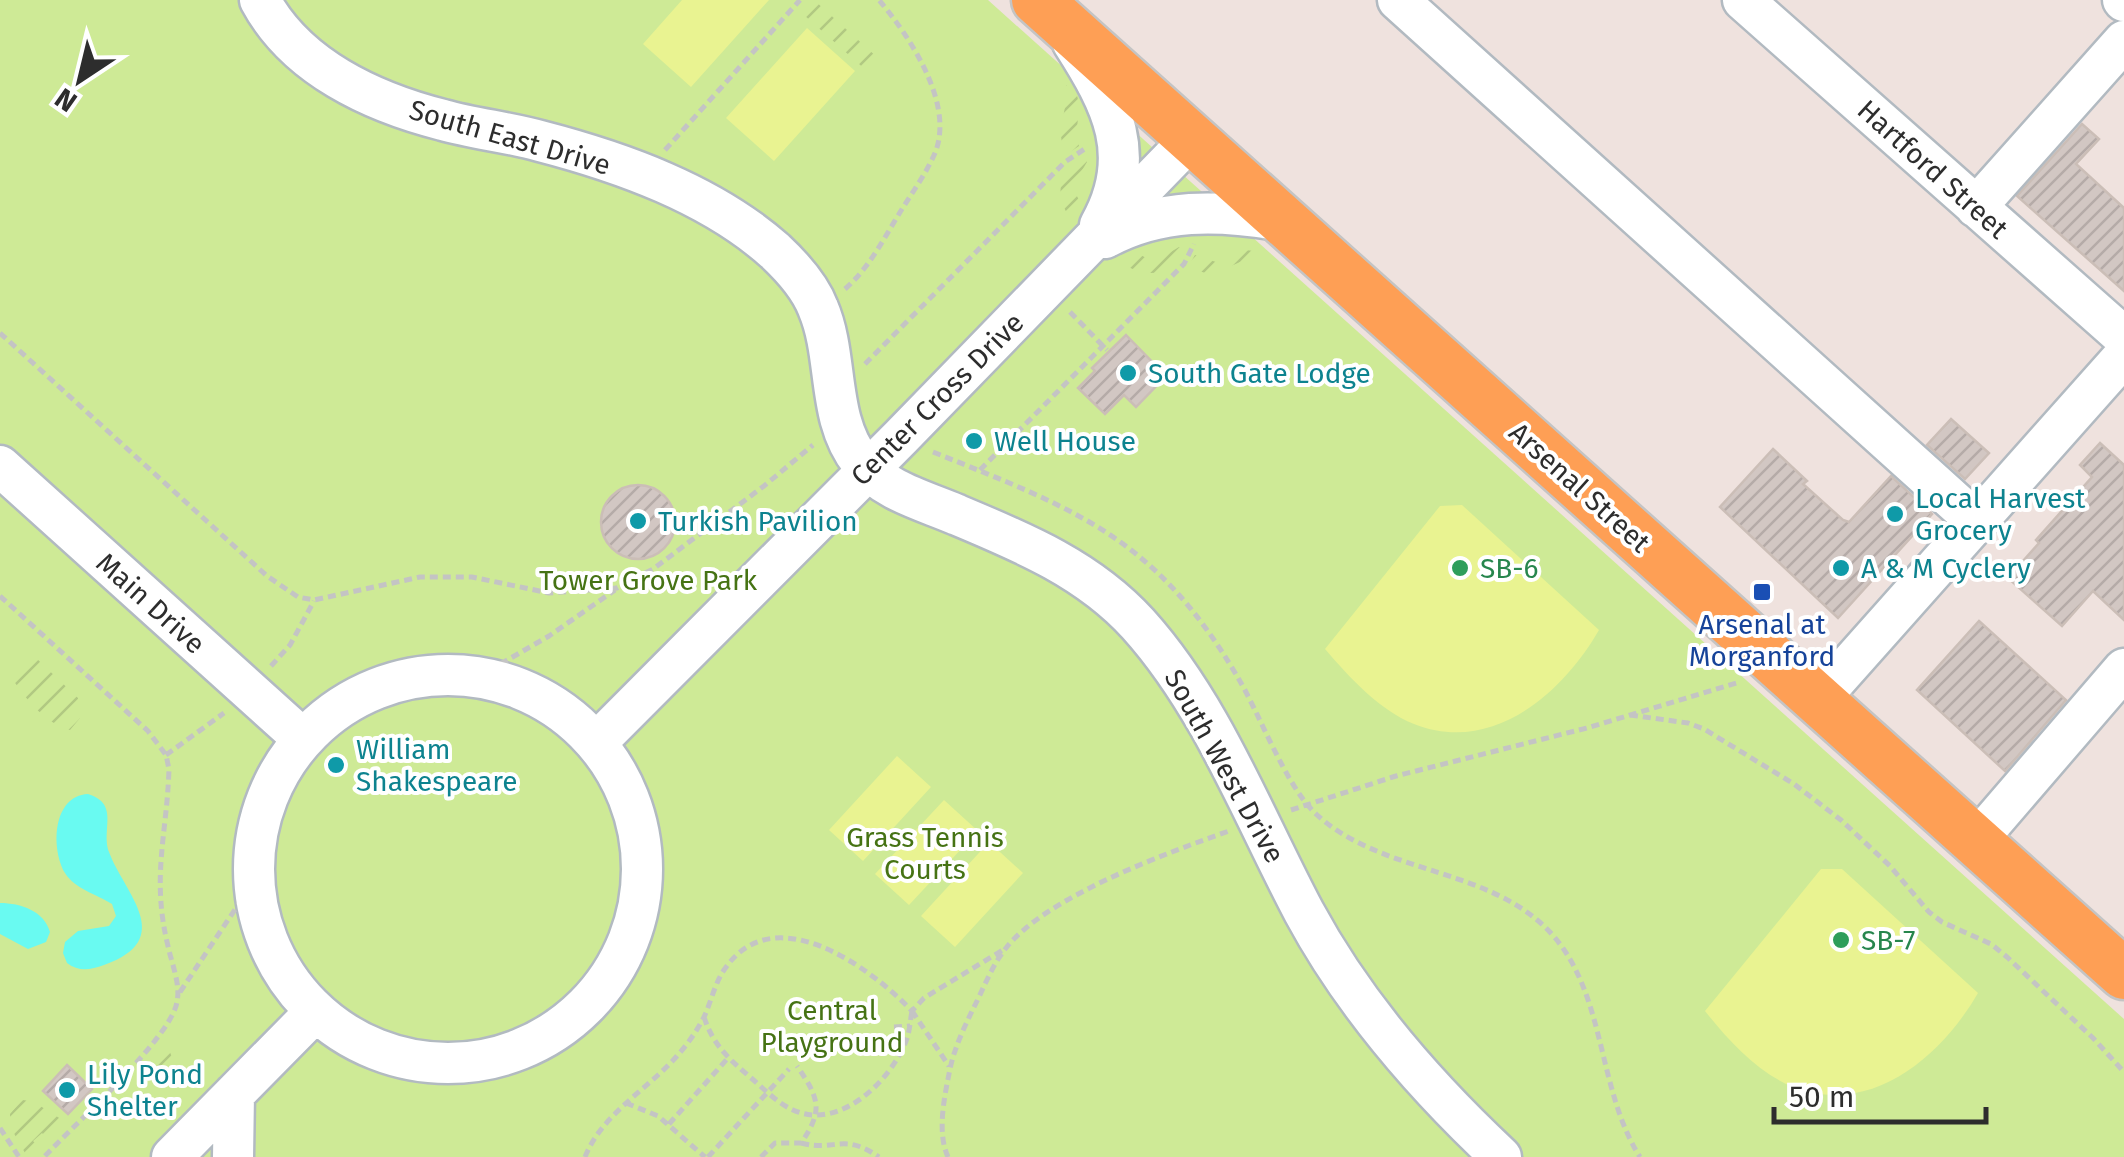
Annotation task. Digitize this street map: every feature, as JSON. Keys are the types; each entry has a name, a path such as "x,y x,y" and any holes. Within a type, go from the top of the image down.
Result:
{"main road":[{"name":"Arsenal Street","path":"1046,8 2124,974"}],"street":[{"name":"South East Drive","path":"260,0 288,40 328,73 372,96 441,120 539,140 642,176 716,209 750,231 796,273 819,309 838,408 852,448 867,469"},
{"path":"1398,0 1976,521"},
{"name":"Hartford Street","path":"1743,0 2124,337"},
{"path":"1046,8 1104,97 1120,144 1109,210 1088,246"},
{"path":"1976,207 2124,40"},
{"name":"Center Cross Drive","path":"596,743 1190,139"},
{"path":"1088,246 1129,225 1171,215 1216,212 1279,220"},
{"path":"1819,700 2124,356"},
{"name":"Main Drive","path":"0,466 303,739"},
{"name":"South West Drive","path":"867,469 895,489 1034,548 1072,569 1108,594 1140,626 1204,720 1325,950 1391,1042 1501,1157"},
{"path":"1976,841 2124,670"},
{"path":"418,677 478,677 511,685 544,700 596,743 632,807 640,840 642,874 634,925 622,957 604,986 581,1011 524,1048 474,1061 440,1063 373,1048 343,1032 294,987 263,929 254,881 254,850 264,805 276,776 303,739 331,713 381,686 418,677"},
{"path":"172,1157 316,1010"},
{"path":"233,1157 234,1094"}],"path":[{"path":"642,176 800,0"},
{"path":"819,309 856,279 874,255 935,154 941,128 940,105 933,89 879,0"},
{"path":"478,677 549,636 669,557 764,486 1065,162 1096,145"},
{"path":"980,470 1184,264 1195,240"},
{"path":"1070,312 1105,348"},
{"path":"0,333 267,576 298,598 314,600 420,577 485,579 549,593 617,588"},
{"path":"935,452 1080,514 1156,568 1204,624 1307,804 1332,827 1375,852 1499,896 1541,922 1557,940 1578,976 1620,1115 1640,1157"},
{"path":"0,596 148,731 166,755 169,782 160,838 160,888 178,994"},
{"path":"281,656 314,600"},
{"path":"1278,814 1396,776 1740,682"},
{"path":"1630,715 1704,729 1816,800 1890,866 1929,912 2007,956 2124,1072"},
{"path":"166,755 218,719"},
{"path":"704,1017 715,1043 728,1058 791,1110 817,1116 846,1108 869,1091 899,1055 912,1011 952,978 1006,948 1050,912 1094,886 1238,828"},
{"path":"44,1157 159,1036 174,1011 178,994 254,881"},
{"path":"585,1157 599,1132 678,1055 704,1017 716,985 732,959 756,943 785,938 826,946 873,977 912,1011 950,1068"},
{"path":"948,1157 943,1133 956,1046 1006,948"},
{"path":"894,1027 910,1026"},
{"path":"669,1124 728,1058"},
{"path":"797,1066 814,1092 817,1116 801,1144"},
{"path":"626,1104 669,1124 706,1157 789,1069"},
{"path":"80,1102 88,1110"},
{"path":"0,1128 19,1157"},
{"path":"761,1157 776,1143 814,1147 851,1142 879,1157"}],"green space":[{"name":"Tower Grove Park","path":"0,0 988,0 2124,1019 2124,1157 0,1157"},
{"path":"682,0 769,0 691,87 643,44"},
{"path":"806,0 814,0 879,59 868,72 804,15 775,47 768,41"},
{"path":"807,28 855,71 774,161 726,118"},
{"path":"1066,85 1073,87 1079,109 1079,146 1067,154 1061,136"},
{"path":"1084,153 1087,162 1072,187 1085,211 1074,222 1063,204 1061,185 1068,167"},
{"path":"1179,247 1188,250 1167,270 1148,273 1120,261 1131,250 1154,262"},
{"path":"1245,250 1254,251 1262,260 1240,262 1211,275 1188,267 1195,255 1216,262"},
{"name":"SB-6","path":"1462,505 1599,630 1565,676 1522,713 1471,731 1443,731 1414,724 1377,702 1325,649 1440,506"},
{"path":"28,656 36,658 78,698 80,718 70,730 43,715 10,675 13,666"},
{"path":"897,756 931,787 863,861 829,830"},
{"name":"Grass Tennis Courts","path":"944,800 978,831 909,905 875,874"},
{"path":"989,842 1023,873 955,947 921,916"},
{"name":"SB-7","path":"1821,869 1842,869 1978,993 1963,1017 1924,1059 1876,1087 1850,1094 1822,1094 1780,1081 1745,1055 1705,1011"},
{"path":"165,1041 172,1057 162,1074 146,1085 129,1080 144,1064 149,1068"},
{"path":"22,1100 67,1123 50,1141 42,1133 33,1141 42,1150 35,1157 25,1153 11,1128 10,1114"}],"water":[{"path":"88,794 98,798 107,811 109,852 134,899 142,929 138,942 126,954 85,969 67,963 63,953 65,942 78,931 109,926 116,916 112,904 69,879 60,863 57,838 67,804"},
{"path":"0,903 23,907 43,919 50,932 46,942 28,949 0,934"}],"building":[{"path":"2082,124 2099,139 2076,164 2124,208 2124,291 2017,196"},
{"name":"South Gate Lodge","path":"1126,335 1166,376 1136,407 1124,395 1105,414 1078,388 1095,371 1092,368"},
{"path":"1951,419 1989,453 1965,479 1927,445"},
{"path":"2100,443 2124,465 2124,620 2093,591 2062,626 2008,578 2092,477 2080,465"},
{"path":"1773,449 1807,481 1803,484 1843,520 1849,522 1891,476 1932,514 1838,618 1720,507"},
{"name":"Turkish Pavilion","path":"638,485 664,496 675,522 664,548 638,559 612,548 601,522 612,496"},
{"path":"1979,621 2066,700 2005,771 1917,690"},
{"name":"Lily Pond Shelter","path":"67,1065 92,1089 68,1114 43,1091"}],"place":[{"name":"South Gate Lodge","path":"1128,373"},
{"name":"Well House","path":"974,441"},
{"name":"Local Harvest Grocery","path":"1895,514"},
{"name":"Turkish Pavilion","path":"638,521"},
{"name":"SB-6","path":"1460,568"},
{"name":"A & M Cyclery","path":"1841,568"},
{"name":"Arsenal at Morganford","path":"1762,592"},
{"name":"William Shakespeare","path":"336,765"},
{"name":"SB-7","path":"1841,940"},
{"name":"Lily Pond Shelter","path":"67,1090"}],"park label":[{"name":"Central Playground","path":"832,1026"}]}
